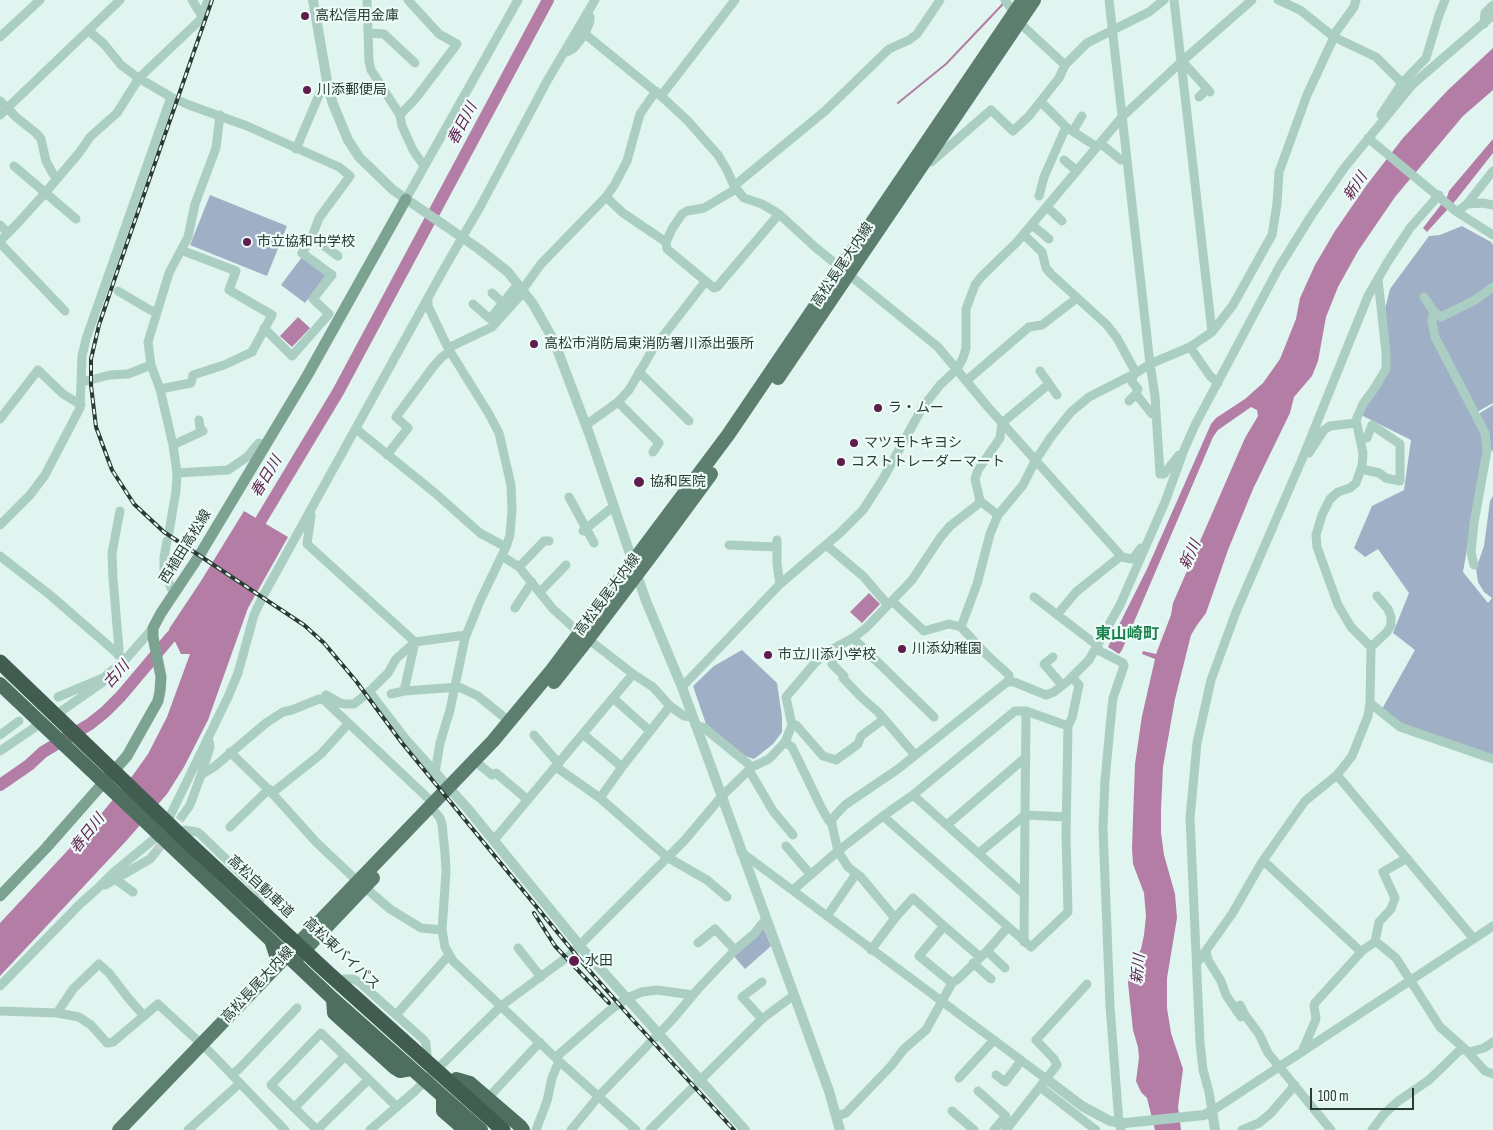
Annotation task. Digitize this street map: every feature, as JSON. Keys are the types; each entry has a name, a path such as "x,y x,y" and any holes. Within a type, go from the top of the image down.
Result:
{"highway":[{"name":"高松東バイパス","path":"0,653 121,770 173,814 185,830 305,943 511,1130"},
{"name":"高松自動車道","path":"0,662 182,837 313,959 503,1130"},
{"name":"高松自動車道","path":"0,673 323,978 492,1130"},
{"path":"0,684 109,785 332,999 481,1130"},
{"path":"271,940 277,958 274,968"},
{"path":"456,1079 470,1083 523,1130"},
{"path":"443,1097 442,1110 459,1128"}],"main road":[{"name":"高松長尾大内線","path":"119,1130 205,1047 435,808 481,766 519,725 584,636 633,561 728,435 927,159 1017,18 1023,0"},
{"name":"高松長尾大内線","path":"452,791 552,670 636,575 733,442 845,271 1017,18 1034,0"},
{"name":"西植田高松線","path":"153,633 161,613 199,556 265,446 334,317 409,202"},
{"path":"0,896 109,785 121,770 158,701 161,677 153,633"},
{"name":"高松長尾大内線","path":"130,1130 274,968 290,958"}],"street":[{"path":"0,37 40,0"},
{"path":"0,116 120,0"},
{"path":"192,0 202,16"},
{"path":"65,311 0,242 45,193 90,137 117,113 139,78 200,20 208,0"},
{"path":"313,0 328,87 340,122 348,140 359,157 385,183 409,202 499,264 520,287 543,318 554,341 586,425 633,561 636,575 682,687 722,796 837,1116 840,1130"},
{"path":"367,0 369,62 371,70 400,115 402,126 413,150 424,166"},
{"path":"400,115 416,98 457,44 439,34 408,0"},
{"path":"409,202 424,166 518,0"},
{"path":"173,814 238,673 254,615 263,596 428,300 547,80 565,53 595,0"},
{"path":"473,304 490,319 503,303 606,197 627,162 640,114 659,94 735,0"},
{"path":"779,214 717,287 714,288 667,249 666,242 682,214 687,210 704,208 735,187 818,116 889,49 909,40 917,34 940,0"},
{"path":"1005,0 1017,18 1065,66"},
{"path":"1109,0 1156,415 1160,474 1164,474 1184,450"},
{"path":"927,159 931,162 991,110 1013,130 1041,102 1073,55 1088,42 1149,12 1164,0"},
{"path":"1174,0 1212,332"},
{"path":"682,687 780,584 841,532 863,510 883,479 922,408 940,385 957,370 965,354 966,309 980,277 1024,235 1122,117 1252,0"},
{"path":"1278,0 1300,10 1333,37 1376,57 1402,82"},
{"path":"961,627 977,584 990,534 998,515 1022,485 1051,437 1071,412 1089,397 1135,374 1150,364 1190,347 1212,332 1241,291 1272,235 1277,204 1279,172 1307,95 1333,37 1354,7 1356,0"},
{"path":"1377,127 1380,116 1402,82 1426,58 1445,0"},
{"path":"1484,24 1485,13 1493,4"},
{"path":"565,53 574,48 585,34 590,21 587,13"},
{"path":"832,822 836,813 915,755 999,687 1009,682 1014,682 1046,695 1054,692 1089,660 1120,605 1165,502 1195,424 1278,269 1310,216 1345,167 1370,140 1377,127 1413,84 1484,24 1493,14"},
{"path":"89,30 104,44 121,65 171,97 220,115 339,167 350,176 319,218 312,237 302,253 332,275 313,299 334,317 292,356 264,328"},
{"path":"368,33 384,34 415,63"},
{"path":"585,34 659,94 687,120 718,155 735,187 744,198 762,204 779,214 845,271 938,346 1035,461 1121,556 1127,559 1135,556 1152,532"},
{"path":"1181,62 1209,90 1199,97"},
{"path":"296,149 322,88 328,87"},
{"path":"0,525 30,495 45,475 81,405 82,356 86,339 171,97"},
{"path":"0,101 36,132 41,139 46,161 57,178"},
{"path":"1041,102 1069,129 1121,160"},
{"path":"175,591 171,588 164,570 164,557 176,491 177,473 173,445 160,389 151,365 148,342 169,273 188,237 195,204 216,148 220,115"},
{"path":"1039,196 1044,178 1069,129 1082,116"},
{"path":"1370,140 1455,210 1493,235"},
{"path":"1064,160 1077,171"},
{"path":"14,166 76,218"},
{"path":"1467,204 1493,171"},
{"path":"1215,1130 1208,1113 1210,1092 1203,1070 1200,1042 1190,818 1197,743 1211,680 1236,612 1303,457 1368,296 1387,262 1410,228 1438,195"},
{"path":"606,197 623,213 666,242"},
{"path":"1455,210 1467,204 1483,203 1493,205"},
{"path":"1047,206 1062,221"},
{"path":"0,225 8,232"},
{"path":"1032,225 1049,239"},
{"path":"1024,235 1042,252 1046,268 1051,274 1108,325 1117,338 1135,374 1132,382 1138,389 1129,401"},
{"path":"312,237 338,256"},
{"path":"160,389 191,383 193,375 224,365 252,352 272,315 229,290 236,271 181,250"},
{"path":"1197,963 1232,914 1262,862 1305,801 1337,775 1352,756 1368,716 1371,647 1352,628 1338,605 1317,548 1316,535 1322,515 1330,499 1338,492 1350,488 1356,483 1363,453 1356,420 1363,404 1374,390 1386,369 1378,279"},
{"path":"586,425 618,402 629,390 653,349 705,282"},
{"path":"387,455 408,428 396,417 433,367 449,350 492,327 520,296 520,287"},
{"path":"1424,297 1434,312 1441,316 1475,300 1493,287"},
{"path":"118,291 150,310 157,312"},
{"path":"492,293 503,303"},
{"path":"966,380 1029,327 1042,325 1077,298"},
{"path":"428,300 428,306 449,350 499,433 511,485 512,510 510,535 506,547 466,635 435,773"},
{"path":"1434,312 1432,321 1435,337 1485,433 1487,451 1471,552 1474,565"},
{"path":"1190,347 1210,376 1218,383"},
{"path":"82,382 110,375 128,374 151,365"},
{"path":"0,418 38,370 63,394 81,405"},
{"path":"1040,371 1057,395"},
{"path":"639,372 689,421"},
{"path":"998,515 980,501 975,479 978,470 1000,438 1002,423 1049,384"},
{"path":"1136,394 1152,414 1156,415"},
{"path":"618,402 659,443 653,452"},
{"path":"173,445 202,431 199,420"},
{"path":"1303,457 1311,452 1324,430 1330,426 1356,423"},
{"path":"1360,469 1379,472 1386,478 1400,481 1400,444 1372,425 1367,438"},
{"path":"356,429 435,493 480,533 506,547"},
{"path":"177,473 228,470 247,457 259,443 265,446"},
{"path":"570,497 594,544"},
{"path":"370,1130 425,1082 501,1006 580,946 684,841 722,796 750,769 769,759 785,742 792,725 786,697 814,664 827,652 853,638 866,628 912,580 950,526 980,501"},
{"path":"585,529 614,506"},
{"path":"62,713 104,682 118,667 121,658 112,553 120,511"},
{"path":"310,512 307,544 414,642"},
{"path":"519,567 544,541 549,541"},
{"path":"729,545 777,543 777,564 780,584"},
{"path":"826,545 924,631 949,624 961,627 1009,675 1009,682"},
{"path":"0,556 50,595 121,658"},
{"path":"502,556 519,567 553,609 584,636 653,687 670,706 703,728 750,769 773,811 793,835"},
{"path":"1057,615 1076,592 1121,556"},
{"path":"1129,584 1130,559"},
{"path":"540,592 566,564"},
{"path":"515,608 532,582"},
{"path":"1371,647 1388,632 1391,625 1391,616 1388,609 1377,596"},
{"path":"1034,597 1097,648 1123,663 1124,666 1113,698 1110,717 1103,828 1110,1006 1122,1125"},
{"path":"121,658 153,633"},
{"path":"324,700 326,694 340,703 350,705 368,692 388,673 396,659 414,642 466,635"},
{"path":"853,638 934,718"},
{"path":"404,690 414,642"},
{"path":"838,647 832,664 915,755"},
{"path":"1053,657 1044,664 1062,685"},
{"path":"58,697 103,678 118,667"},
{"path":"494,840 633,674"},
{"path":"883,816 1030,947 1068,912 1066,817 1068,726 1072,718 1079,684 1072,677"},
{"path":"390,694 404,690 455,689 460,687 478,696 510,722"},
{"path":"368,692 405,739 494,840 580,946 745,1130"},
{"path":"613,698 650,731"},
{"path":"201,776 214,767 254,731 283,712 319,699 324,700 435,808 440,818 446,872 442,930 445,947 453,961 598,1097 636,1130"},
{"path":"1370,704 1400,727 1493,759"},
{"path":"600,798 670,706"},
{"path":"793,890 838,851 913,794 1015,711 1026,711 1068,726"},
{"path":"1024,942 1026,711"},
{"path":"792,725 796,725 823,756 836,760 858,744 861,736 884,719"},
{"path":"0,735 19,721"},
{"path":"230,827 270,791 320,754 348,724"},
{"path":"0,751 43,725"},
{"path":"583,734 622,767"},
{"path":"534,735 557,765 600,798 668,857 707,880 727,897"},
{"path":"173,814 190,805 210,747 209,738"},
{"path":"785,742 792,747 821,807 832,822 838,851 848,867 895,918"},
{"path":"230,752 270,791 316,842 390,909 421,928 442,930"},
{"path":"948,825 1026,757"},
{"path":"481,766 492,775 496,774 528,800"},
{"path":"1337,775 1474,939"},
{"path":"913,794 1024,894"},
{"path":"979,854 1025,815 1066,817"},
{"path":"0,986 62,921 97,890 156,831"},
{"path":"786,846 811,875"},
{"path":"741,852 1048,1080 1096,1114 1122,1125 1208,1113 1493,926"},
{"path":"97,890 150,859 155,853"},
{"path":"1302,1052 1316,1019 1315,1003 1363,950 1375,942 1379,922 1391,909 1395,898 1383,872 1407,858"},
{"path":"1262,862 1268,865 1358,950 1363,950"},
{"path":"827,916 856,874"},
{"path":"115,879 133,892"},
{"path":"871,950 912,898 980,957 1005,968"},
{"path":"571,1130 598,1097 735,950 754,934 766,920"},
{"path":"944,926 919,956 952,983"},
{"path":"837,1116 846,1113 891,1066 904,1049 926,1030 952,983 1008,927"},
{"path":"698,943 715,929 735,950"},
{"path":"1375,942 1396,958 1440,1027 1467,1050 1485,1070 1493,1074"},
{"path":"518,948 541,977"},
{"path":"1206,952 1208,960 1221,981 1230,1003 1250,1029 1264,1055 1294,1085 1322,1122 1331,1130"},
{"path":"396,1015 450,955"},
{"path":"980,957 991,979"},
{"path":"56,1013 73,989 99,964 110,972 144,1016"},
{"path":"344,979 353,979 359,982 423,1039 426,1043 428,1055"},
{"path":"762,982 742,997 762,1019"},
{"path":"1006,1130 1048,1080 1057,1065 1054,1058 1036,1040 1087,984"},
{"path":"536,1130 547,1101 557,1059 609,1011 627,998 642,992 658,990 693,995"},
{"path":"650,1130 762,1019 794,995"},
{"path":"0,1011 56,1013 79,1017 91,1025 107,1043 113,1042 158,1004 205,1047 285,1130"},
{"path":"1240,1006 1244,1015 1259,1034 1277,1068"},
{"path":"232,1074 297,1008"},
{"path":"368,1080 317,1130 271,1085 321,1034 397,1107"},
{"path":"959,1078 994,1040"},
{"path":"488,1098 540,1042"},
{"path":"1372,1130 1384,1114 1397,1102 1429,1080 1458,1051 1484,1048 1493,1042"},
{"path":"294,1108 345,1056"},
{"path":"996,1075 1005,1082 1021,1060"},
{"path":"188,1130 240,1083"},
{"path":"1242,1130 1259,1123 1271,1114 1294,1085"},
{"path":"1040,1088 1092,1129"},
{"path":"978,1091 1006,1116 994,1130"},
{"path":"952,1111 974,1130"}],"shaded area":[{"path":"210,195 287,226 267,276 190,245"},
{"path":"1462,226 1491,242 1493,245 1493,403 1477,412 1485,445 1463,572 1488,603 1492,598 1484,592 1478,582 1476,569 1484,546 1490,501 1493,496 1493,756 1406,727 1382,709 1415,650 1393,633 1409,593 1378,549 1365,557 1354,548 1372,506 1404,490 1411,440 1359,414 1390,370 1383,317 1390,289 1429,236 1440,235"},
{"path":"302,257 326,275 305,303 281,285"},
{"path":"1493,405 1493,451 1489,449 1480,413"},
{"path":"742,650 777,683 782,717 782,732 773,744 754,759 745,756 706,724 693,686 714,666"},
{"path":"763,926 771,946 745,969 733,955"}],"water":[{"name":"新川","path":"1493,48 1493,90 1463,116 1395,197 1358,251 1338,287 1326,317 1318,361 1312,376 1294,397 1290,413 1253,489 1228,550 1206,613 1191,635 1175,699 1163,767 1161,809 1161,833 1164,855 1175,894 1177,918 1167,978 1167,1008 1171,1033 1183,1069 1178,1107 1181,1130 1155,1130 1147,1098 1141,1092 1136,1081 1139,1058 1133,1030 1128,983 1129,972 1141,949 1146,916 1144,893 1133,864 1132,848 1135,764 1142,716 1155,659 1142,654 1143,651 1156,654 1171,615 1173,603 1245,438 1258,416 1257,410 1251,407 1218,430 1213,437 1122,650 1119,654 1108,647 1147,569 1211,424 1216,418 1245,399 1263,383 1280,359 1296,319 1300,298 1315,265 1335,231 1366,186 1403,138 1448,90"},
{"path":"1493,139 1493,153 1456,200 1427,232 1423,228 1447,197 1449,191"},
{"path":"298,317 310,328 292,347 280,336"},
{"path":"244,511 288,537 248,608 208,720 184,767 167,794 127,840 0,976 0,923 97,819 148,754 167,717 190,654 181,654 169,629"},
{"path":"869,593 880,604 862,623 850,612"}],"waterway":[{"name":"春日川","path":"252,535 338,392 548,0"},
{"path":"898,103 946,64 1003,2"},
{"name":"古川","path":"0,785 29,765 43,752 90,724 105,712 184,623"}],"tunnel":[{"path":"155,853 183,815"}],"railway":[{"path":"212,0 99,325 91,359 91,385 96,427 112,470 134,504 164,532 304,625 324,643 356,681 402,743 581,961 734,1130"},
{"path":"534,913 555,946 609,1003"}],"place":[{"name":"高松信用金庫","path":"305,16"},
{"name":"川添郵便局","path":"307,90"},
{"name":"市立協和中学校","path":"247,242"},
{"name":"高松市消防局東消防署川添出張所","path":"534,344"},
{"name":"ラ・ムー","path":"878,408"},
{"name":"マツモトキヨシ","path":"854,443"},
{"name":"コストトレーダーマート","path":"841,462"},
{"name":"協和医院","path":"639,482"},
{"name":"川添幼稚園","path":"902,649"},
{"name":"市立川添小学校","path":"768,655"},
{"name":"水田","path":"574,961"}],"district":[{"name":"東山崎町","path":"1127,635"}]}
